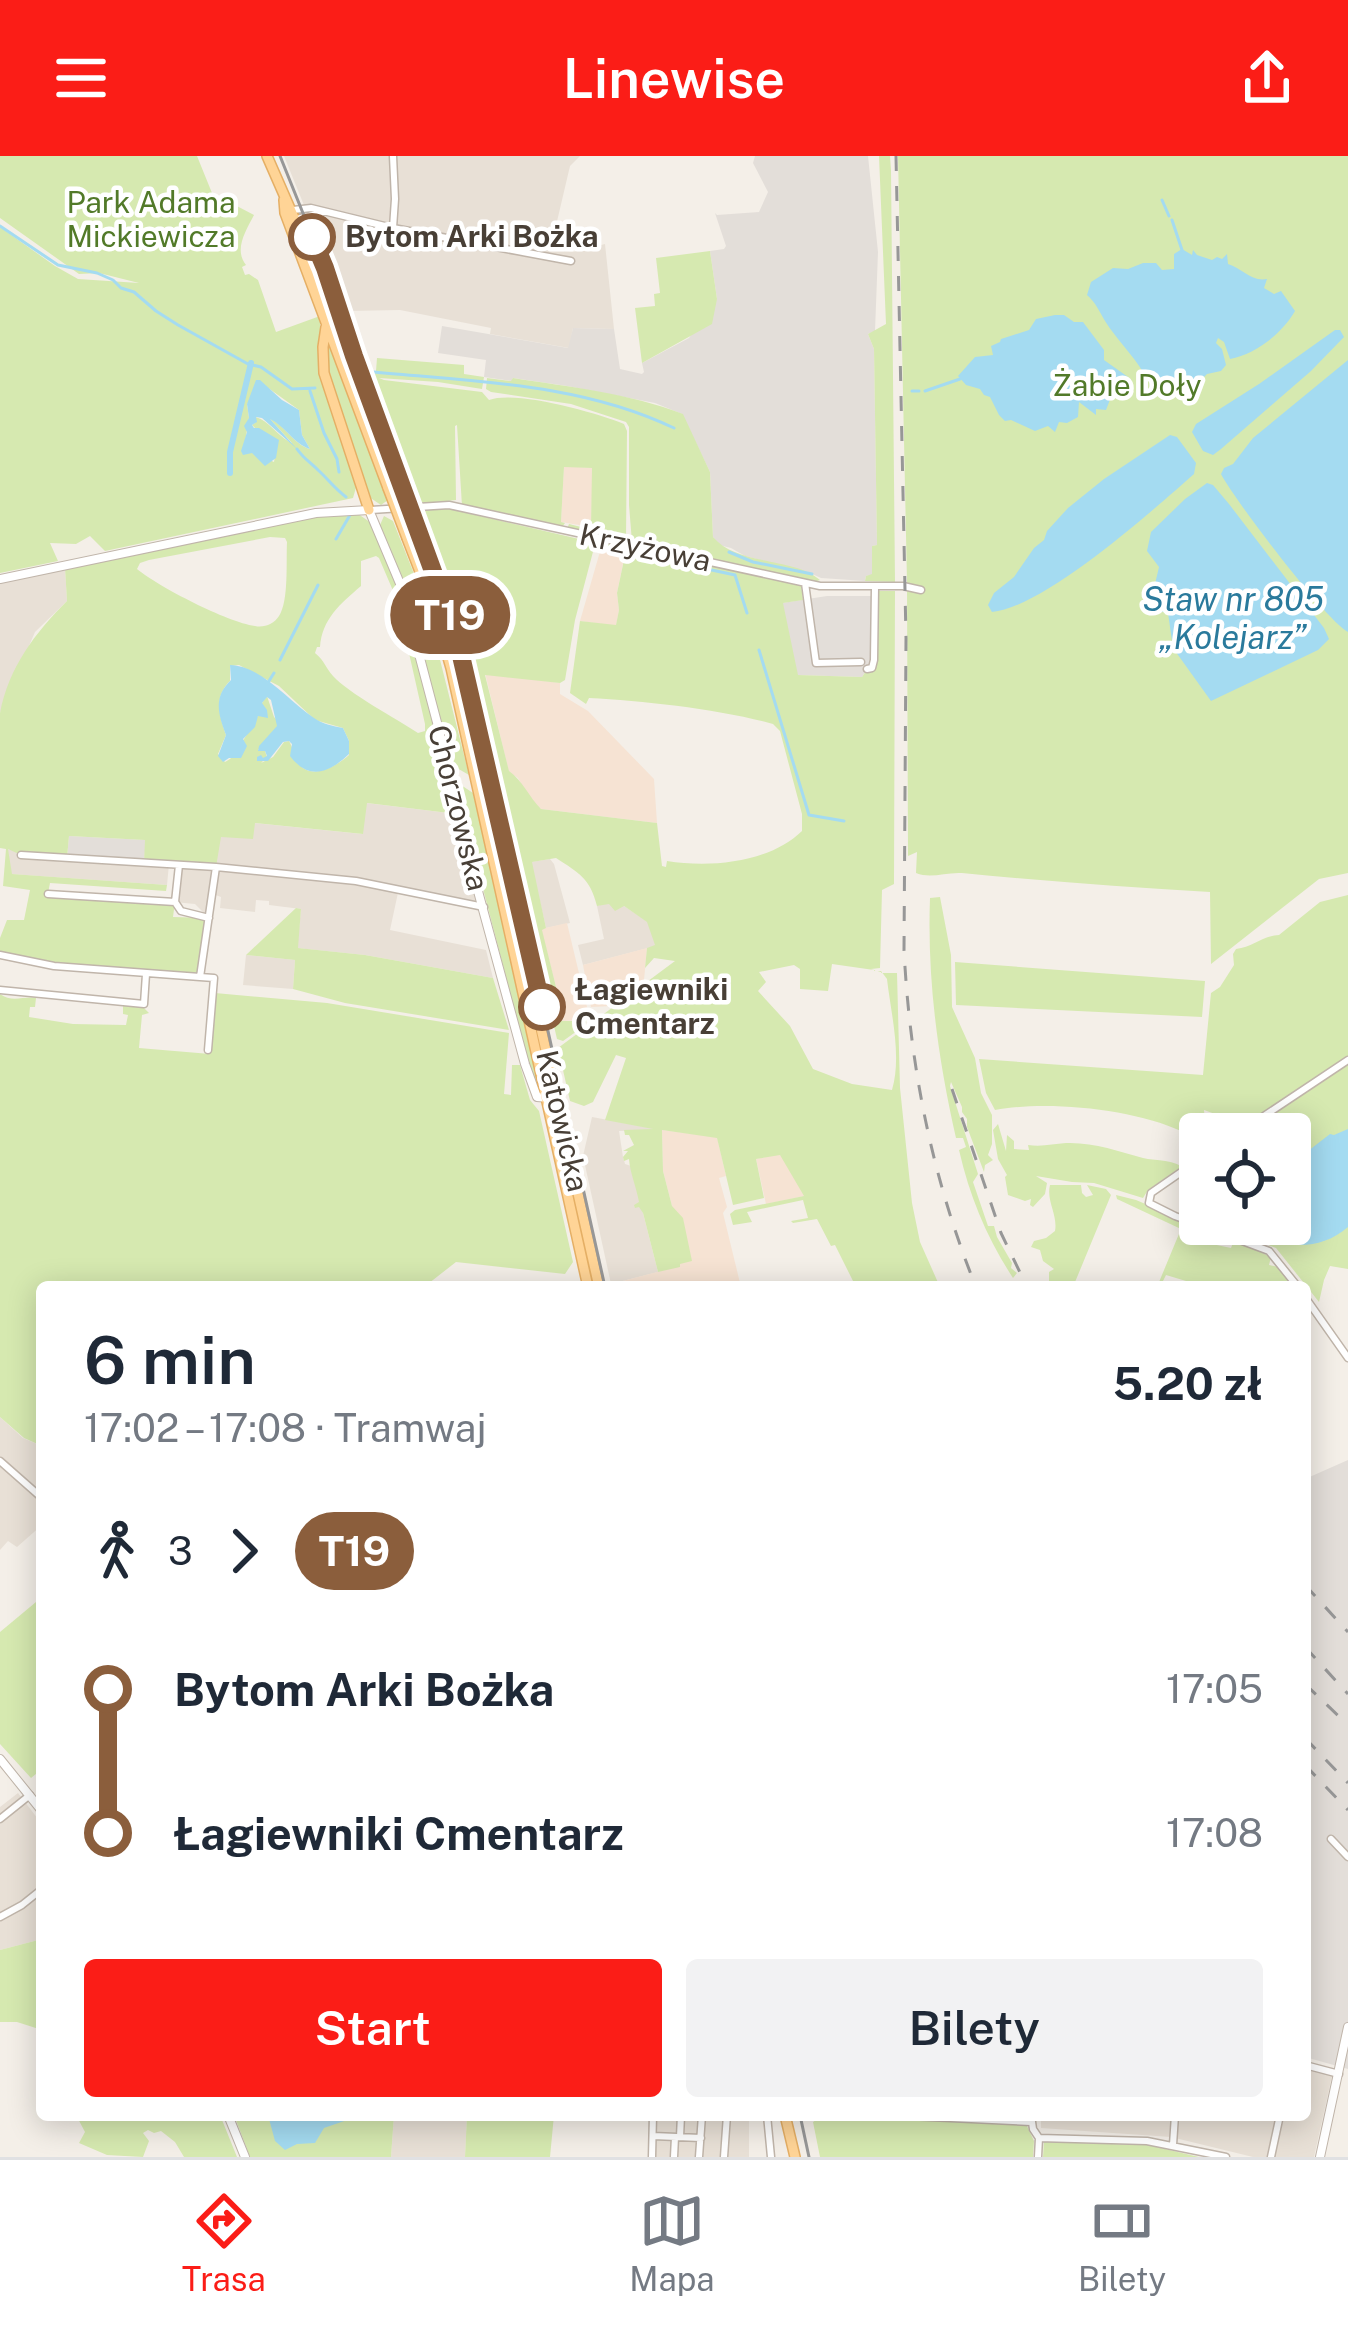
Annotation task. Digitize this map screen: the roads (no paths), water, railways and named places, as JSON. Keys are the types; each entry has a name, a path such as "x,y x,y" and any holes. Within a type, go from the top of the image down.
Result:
{"main road":[{"name":"Chorzowska","path":"266,156 448,628 488,812"},
{"name":"Chorzowska","path":"291,216 326,321 392,488"},
{"path":"326,321 324,373 369,510"},
{"name":"Katowicka","path":"488,812 598,1281"},
{"name":"Chorzowska","path":"553,1101 587,1281"},
{"path":"786,2121 795,2157"}],"street":[{"path":"393,156 393,228"},
{"path":"291,216 306,207 571,261"},
{"name":"Krzyżowa","path":"369,510 449,505 805,583 922,590"},
{"path":"0,579 298,517 369,510"},
{"name":"Chorzowska","path":"369,510 401,586 532,1089 540,1100 553,1101"},
{"path":"805,583 816,662 872,668 875,586"},
{"path":"21,855 356,881 484,907"},
{"path":"179,865 175,902 181,911 209,918"},
{"path":"200,976 216,867"},
{"path":"48,894 175,902"},
{"path":"0,955 54,967 214,978 208,1050"},
{"path":"0,989 144,1004 146,974"},
{"path":"1268,1113 1348,1060"},
{"path":"1179,1172 1150,1193 1148,1201 1179,1217"},
{"path":"1255,1245 1269,1250 1293,1281"},
{"path":"1311,1306 1348,1358"},
{"path":"0,1461 36,1493"},
{"path":"0,1759 36,1803"},
{"path":"0,1819 30,1795"},
{"path":"1331,1839 1348,1857"},
{"path":"0,1917 36,1894"},
{"path":"1320,2157 1348,2027"},
{"path":"1311,2067 1339,2074"},
{"path":"230,2121 244,2157"},
{"path":"652,2157 653,2121"},
{"path":"674,2157 680,2121"},
{"path":"699,2157 702,2121"},
{"path":"724,2157 727,2121"},
{"path":"768,2121 771,2157"},
{"path":"1032,2121 1039,2138 1142,2140 1226,2157"},
{"path":"1173,2145 1175,2121"},
{"path":"1271,2157 1279,2121"},
{"path":"652,2136 701,2138"},
{"path":"1038,2157 1039,2138"}],"water":[{"path":"1182,249 1212,260 1227,254 1228,264 1267,279 1264,288 1274,294 1281,291 1295,311 1275,335 1239,356 1230,359 1218,338 1226,365 1196,385 1153,387 1087,295 1091,282 1113,268 1156,263 1162,270 1174,269 1174,254"},
{"path":"1055,315 1083,322 1104,350 1104,360 1128,377 1133,392 1111,397 1106,410 1096,409 1096,415 1079,402 1078,417 1059,422 1055,432 1048,426 1035,431 1005,421 990,397 958,376 975,357 993,355 991,346 1001,339 1029,330 1036,319"},
{"path":"1335,330 1344,337 1311,371 1213,455 1203,451 1192,432 1196,424"},
{"path":"1348,360 1348,632 1302,584 1221,474 1253,438"},
{"path":"256,380 299,410 302,435 310,449 270,419 297,449 256,417 254,428 279,440 276,458 265,466 252,453 243,455 247,404"},
{"path":"1170,435 1177,437 1196,463 1194,474 1068,576 1040,594 992,612 988,605 994,593 1014,577 1068,508"},
{"name":"Staw nr 805 „Kolejarz”","path":"1207,483 1229,504 1329,639 1318,650 1211,701 1173,648 1168,613 1155,604 1159,567 1147,551 1151,532"},
{"path":"230,665 253,671 317,720 343,728 349,754 327,770 312,771 290,756 289,741 268,761 257,761 267,756 258,751 259,746 277,726 267,697 262,703 268,718 258,716 243,739 247,746 241,758 223,762 218,756 226,735 219,706 231,680"},
{"path":"1348,1129 1348,1227 1311,1244 1311,1149"},
{"path":"270,2121 344,2121 324,2128 315,2143 285,2150 275,2141"}],"waterway":[{"path":"1162,200 1169,216"},
{"path":"1172,220 1182,250"},
{"path":"0,226 58,265 113,280 178,325 261,367 292,389 315,388"},
{"path":"230,473 230,452 251,363"},
{"path":"374,372 565,393 674,428"},
{"path":"925,391 960,379"},
{"path":"310,391 339,472"},
{"path":"912,391 919,391"},
{"path":"297,449 346,497"},
{"path":"336,539 350,515"},
{"path":"729,552 812,574"},
{"path":"632,553 735,575 747,613"},
{"path":"280,660 318,585"},
{"path":"759,650 809,815 844,821"},
{"path":"269,681 274,673"}],"tram line":[{"path":"280,156 456,634 604,1281"},
{"name":"T19","path":"312,237 446,599 469,679 542,1007"},
{"path":"801,2121 809,2157"}],"railway":[{"path":"896,156 906,638 907,994 935,1163 974,1281"},
{"path":"952,1089 1001,1233 1024,1281"},
{"path":"1311,1592 1348,1632"},
{"path":"1311,1654 1348,1694"},
{"path":"1311,1690 1348,1725"},
{"path":"1311,1744 1348,1783"},
{"path":"1311,1771 1348,1810"}],"place":[{"name":"Bytom Arki Bożka","path":"312,237"},
{"name":"Łagiewniki Cmentarz","path":"542,1007"}],"park label":[{"name":"Park Adama Mickiewicza","path":"151,220"},
{"name":"Żabie Doły","path":"1127,386"}]}
